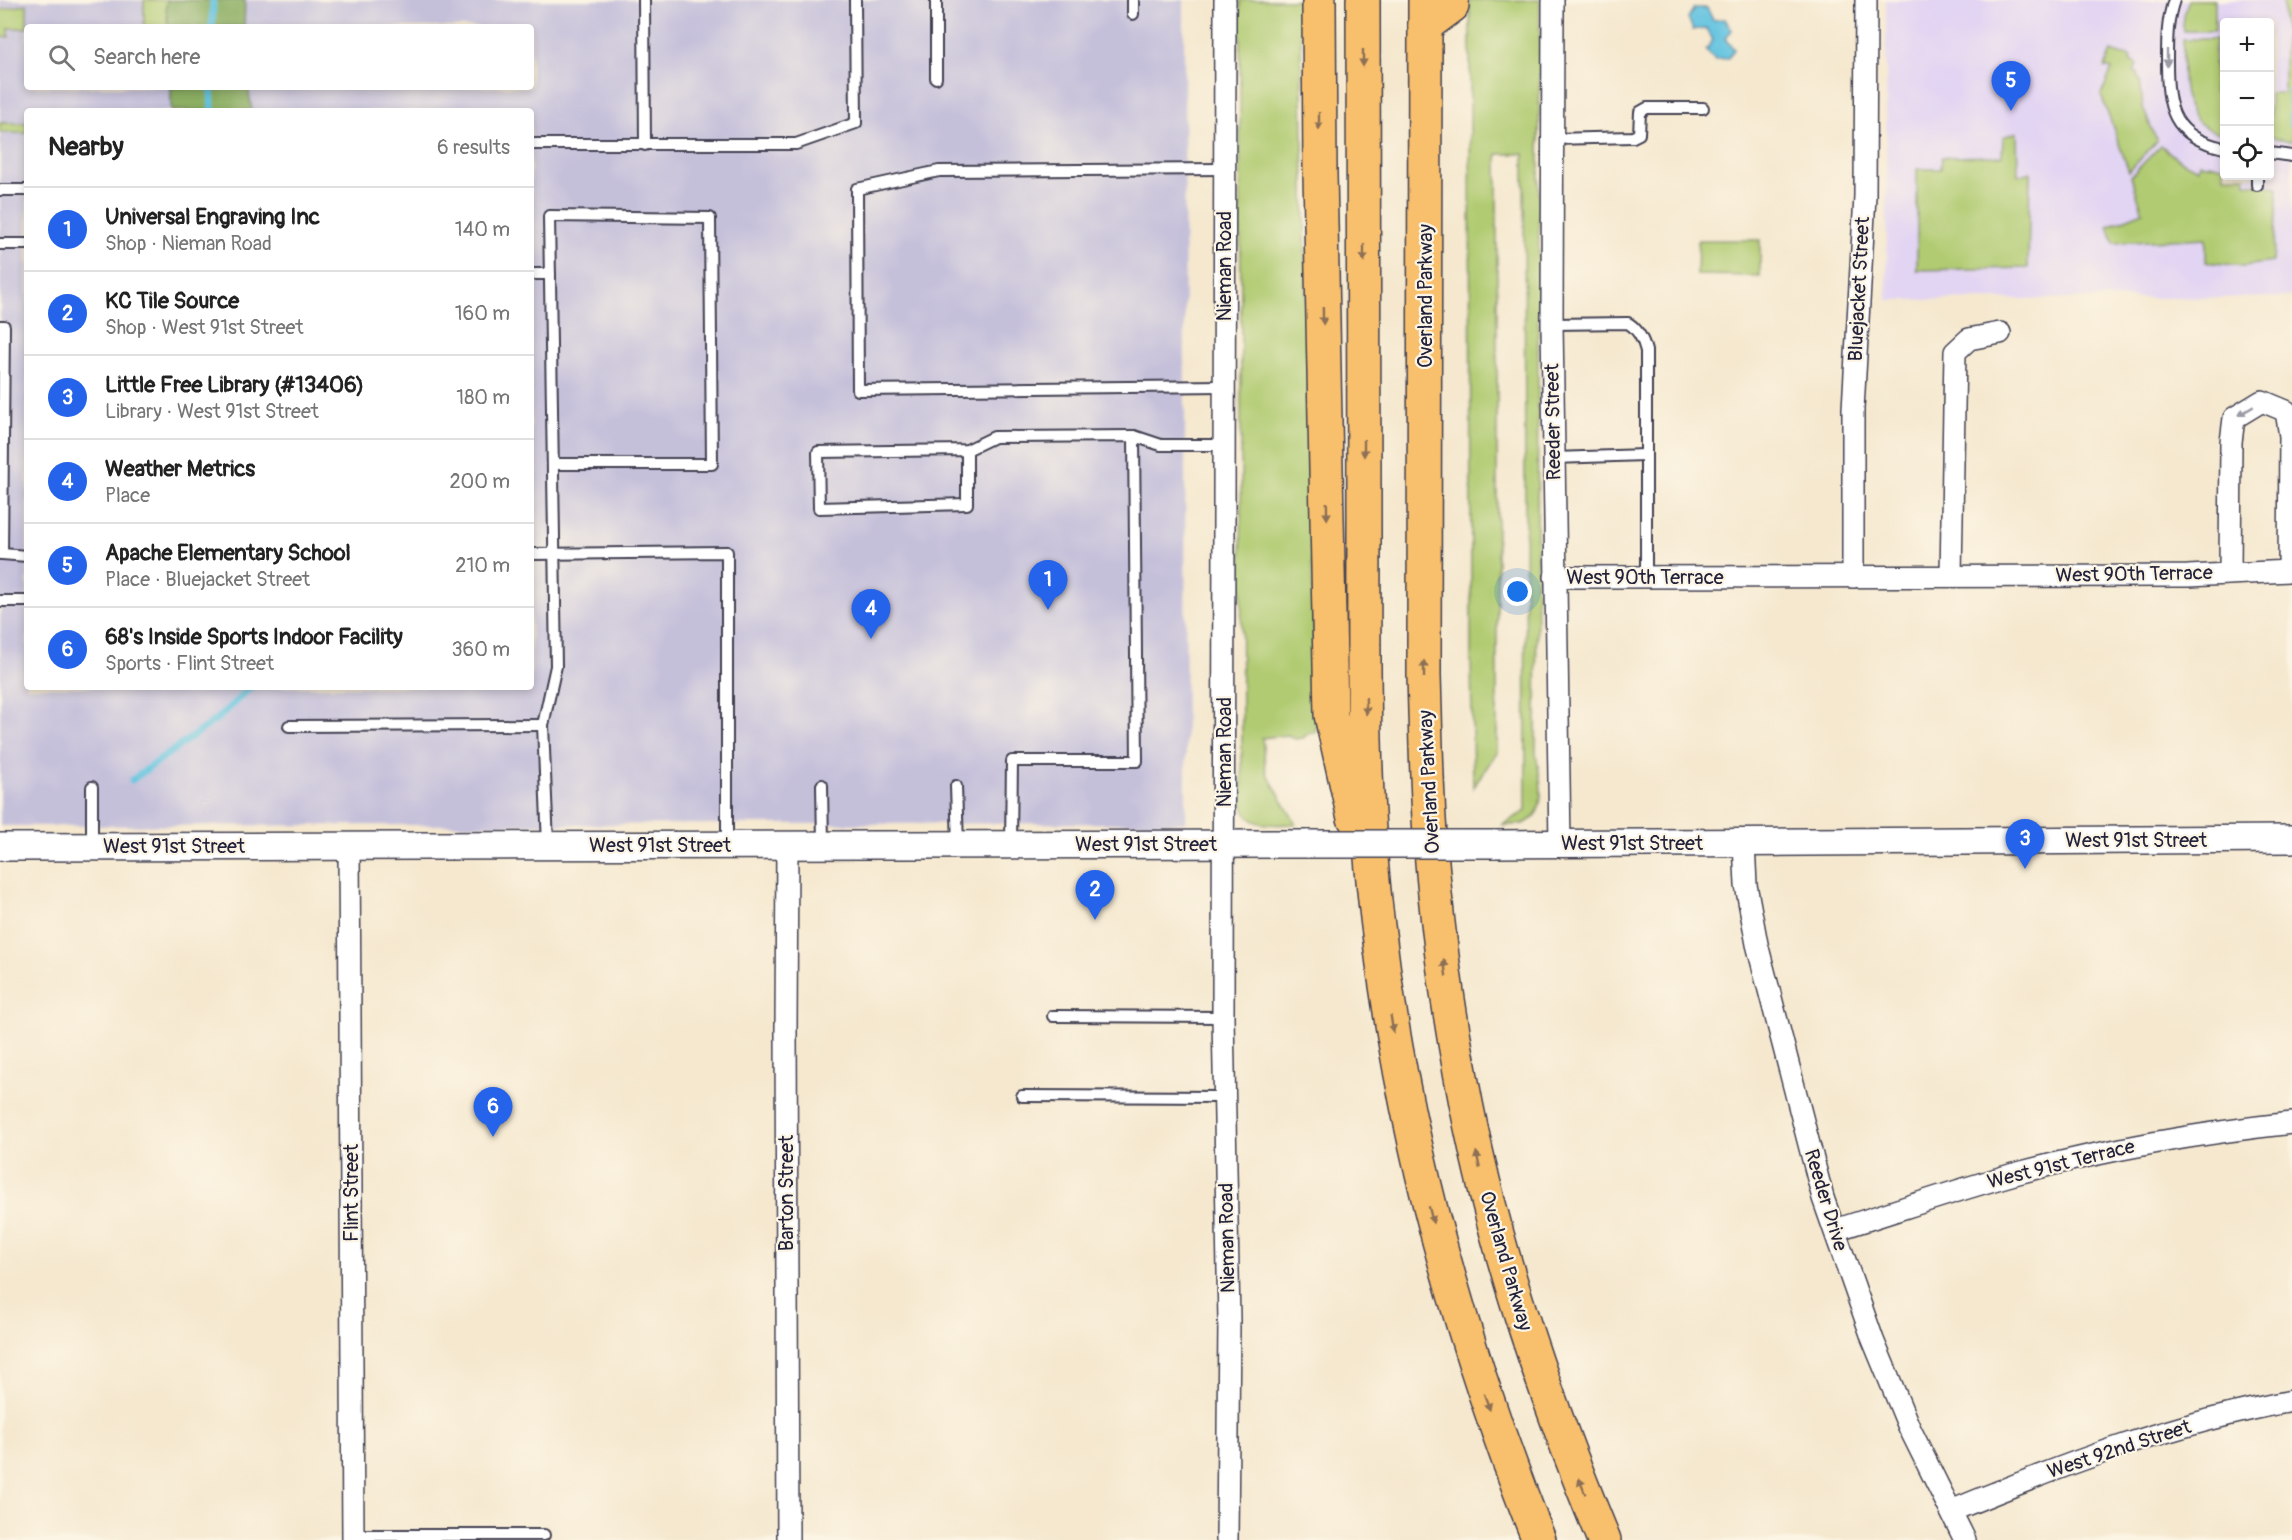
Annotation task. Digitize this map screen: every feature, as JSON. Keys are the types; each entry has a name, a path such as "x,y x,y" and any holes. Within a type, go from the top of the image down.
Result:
{"highway":[{"path":"1319,0 1320,185 1331,715 1377,925"},
{"path":"1363,0 1364,615 1367,810 1377,925 1392,1025 1416,1155 1444,1266 1483,1391 1539,1540"},
{"path":"1425,13 1452,6 1452,0"},
{"name":"Overland Parkway","path":"1425,13 1424,675 1427,783 1434,884 1461,1077 1486,1194 1535,1362 1567,1451 1604,1540"}],"street":[{"name":"Nieman Road","path":"1225,0 1223,1017 1228,1321 1227,1540"},
{"name":"Reeder Street","path":"1553,0 1552,324 1560,844"},
{"name":"Bluejacket Street","path":"1853,577 1852,409 1865,195 1866,0"},
{"path":"1951,575 1955,352 1969,339 2000,333"},
{"name":"West 90th Terrace","path":"1555,577 2188,576 2289,571 2290,436 2286,411 2262,401 2234,418 2231,442 2230,573"},
{"name":"West 91st Street","path":"0,847 1560,844 2292,839"},
{"name":"Reeder Drive","path":"1744,843 1746,885 1757,944 1823,1198 1873,1340 1909,1427 1965,1540"},
{"name":"Barton Street","path":"787,845 788,1540"},
{"name":"Flint Street","path":"349,846 353,1538"},
{"name":"West 91st Terrace","path":"1835,1230 1930,1198 2020,1173 2140,1145 2292,1123"},
{"name":"West 92nd Street","path":"1951,1511 2055,1468 2128,1442 2292,1401"}],"lane":[{"path":"644,0 645,145"},
{"path":"534,144 796,144 856,123 855,0"},
{"path":"936,0 936,78"},
{"path":"1133,0 1133,14"},
{"path":"2174,0 2167,29 2167,90 2171,108 2176,120 2188,132 2201,141 2220,147"},
{"path":"1553,139 1633,137 1639,134 1640,112 1647,108 1703,108"},
{"path":"2274,154 2292,156"},
{"path":"1224,169 939,171 857,189 858,390 1224,386"},
{"path":"0,190 24,190"},
{"path":"549,846 543,725 556,666 549,216 710,218 712,464 554,464"},
{"path":"0,244 24,244"},
{"path":"534,274 550,274"},
{"path":"1552,324 1628,323 1635,327 1644,342 1646,351 1646,577"},
{"path":"0,326 4,326 1,554 24,556"},
{"path":"967,450 967,504 819,508 818,452 967,450 994,437 1134,436 1161,445 1224,445"},
{"path":"1011,844 1012,761 1137,761 1134,436"},
{"path":"1554,458 1645,454"},
{"path":"534,554 727,552 727,845"},
{"path":"0,601 24,601"},
{"path":"289,726 543,725"},
{"path":"822,785 823,845"},
{"path":"956,786 958,845"},
{"path":"92,787 92,847"},
{"path":"1053,1016 1223,1017"},
{"path":"1022,1096 1224,1097"},
{"path":"353,1538 544,1534"}],"shaded area":[{"path":"0,0 1184,0 1186,823 0,826"},
{"path":"1886,0 2292,0 2292,297 1887,300"}],"green space":[{"path":"144,0 168,0 166,5 168,24 144,24"},
{"path":"168,0 245,0 244,24 168,24 166,5"},
{"path":"1240,0 1300,0 1316,732 1295,739 1288,735 1262,738 1266,772 1296,824 1263,824 1255,821 1249,817 1242,802"},
{"path":"1470,0 1540,0 1536,754 1541,792 1538,811 1533,818 1517,825 1502,825 1526,811 1524,154 1497,154 1497,752 1473,788"},
{"path":"2189,0 2215,0 2215,31 2183,31 2183,15"},
{"path":"2283,0 2292,0 2292,30 2284,30"},
{"path":"27,4 27,24 24,24 24,28 9,28 9,37 0,37 0,10"},
{"path":"2284,38 2292,38 2292,141 2274,137 2274,93 2284,93"},
{"path":"2183,39 2215,39 2214,92 2220,93 2220,133 2208,129 2197,121 2190,110 2183,83"},
{"path":"2111,51 2131,57 2130,61 2137,64 2134,72 2138,73 2137,78 2140,79 2143,108 2157,141 2129,171 2101,95 2112,69 2105,67"},
{"path":"171,90 248,90 252,108 171,108"},
{"path":"0,123 24,123 24,133 0,133"},
{"path":"2017,132 2018,176 2030,172 2028,268 1917,270 1917,169 1941,169 1942,157 2002,156 2003,137"},
{"path":"2161,145 2176,158 2198,169 2200,163 2220,166 2220,180 2246,180 2246,183 2278,187 2273,262 2243,266 2206,262 2206,238 2114,243 2108,226 2143,212 2131,176"},
{"path":"1698,240 1760,240 1760,276 1697,275"}],"water":[{"path":"1694,8 1707,8 1713,20 1725,19 1732,30 1725,39 1734,49 1728,58 1715,60 1706,50 1713,40 1706,28 1693,30 1688,18"}],"waterway":[{"path":"212,24 213,0"},
{"path":"211,90 212,108"},
{"path":"2291,91 2292,124"},
{"path":"132,780 218,718 248,690"}],"place":[{"name":"Apache Elementary School","path":"2011,111"},
{"name":"Universal Engraving Inc","path":"1048,610"},
{"name":"Weather Metrics","path":"871,639"},
{"name":"Little Free Library (#13406)","path":"2025,869"},
{"name":"KC Tile Source","path":"1095,920"},
{"name":"68's Inside Sports Indoor Facility","path":"493,1137"}]}
